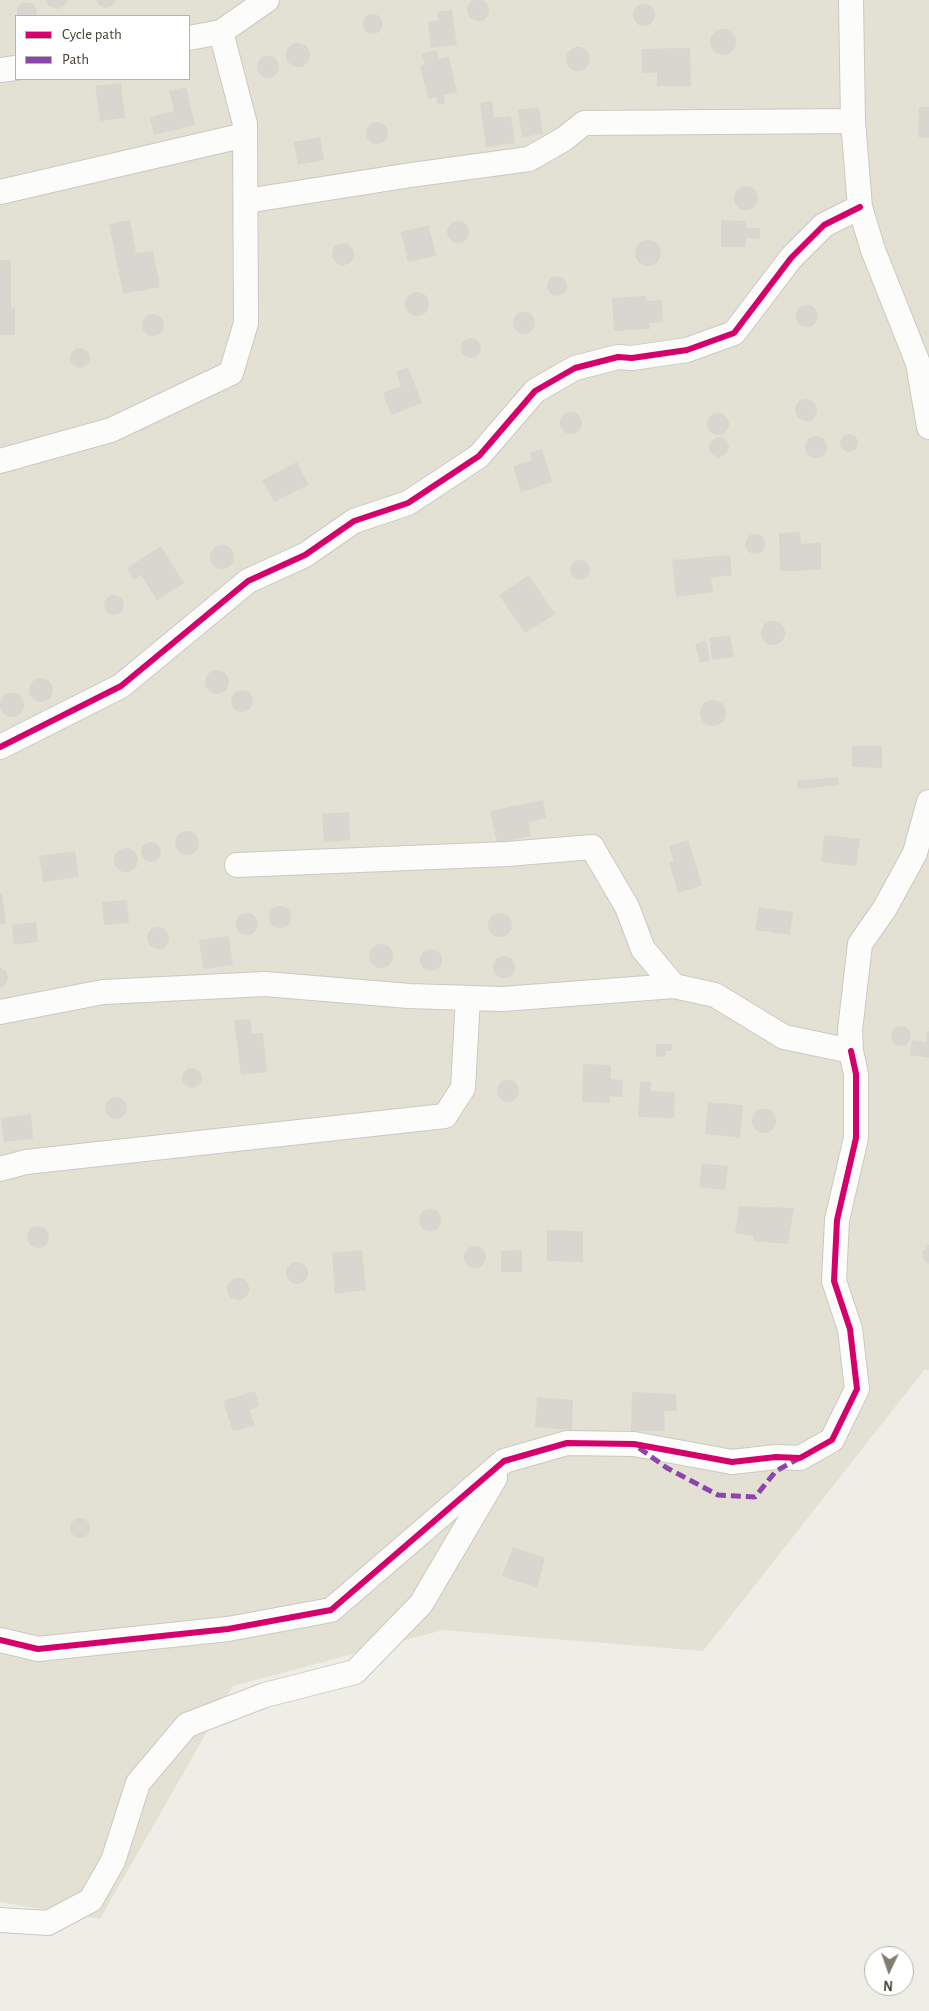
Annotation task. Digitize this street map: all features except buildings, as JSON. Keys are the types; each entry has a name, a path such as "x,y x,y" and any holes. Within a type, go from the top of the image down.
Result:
{"street":[{"path":"190,38 222,32 267,0"},
{"path":"851,0 853,121 860,207 873,250 918,363 929,427"},
{"path":"0,461 111,430 231,373 246,323 245,124 222,32"},
{"path":"0,70 15,68"},
{"path":"246,201 529,159 564,139 584,123 853,121"},
{"path":"0,192 245,135"},
{"path":"0,747 121,686 248,581 304,556 354,521 408,503 479,456 535,391 575,368 618,357 632,358 687,350 734,333 791,258 824,225 860,207"},
{"path":"0,1640 38,1649 228,1629 331,1610 504,1461 567,1443 634,1444 732,1462 776,1457 800,1458 832,1440 857,1389 850,1329 834,1280 837,1220 856,1138 856,1074 851,1051 850,1030 860,944 885,908 915,853 929,802"},
{"path":"237,865 507,854 592,847 627,907 642,949 674,986"},
{"path":"0,1012 103,992 265,984 409,996 504,999 674,986 715,995 784,1037 851,1051"},
{"path":"0,1169 26,1162 445,1116 463,1088 468,998"},
{"path":"0,1920 48,1923 91,1900 113,1861 138,1783 187,1725 266,1695 356,1672 421,1604 504,1461"}],"shaded area":[{"path":"0,0 929,0 929,1370 925,1369 703,1651 443,1630 233,1686 100,1919 0,1902"}],"marked path":[{"path":"639,1448 667,1468 718,1495 755,1497 776,1471 798,1459"}],"cycle path":[{"path":"0,747 121,686 248,581 305,555 354,521 408,503 479,456 535,391 575,368 618,357 632,358 687,350 734,333 791,258 824,225 860,207"},
{"path":"0,1640 38,1649 228,1629 331,1610 504,1461 567,1443 634,1444 732,1462 776,1457 800,1458 832,1440 857,1389 850,1329 834,1281 837,1220 856,1138 856,1074 851,1051"}]}
